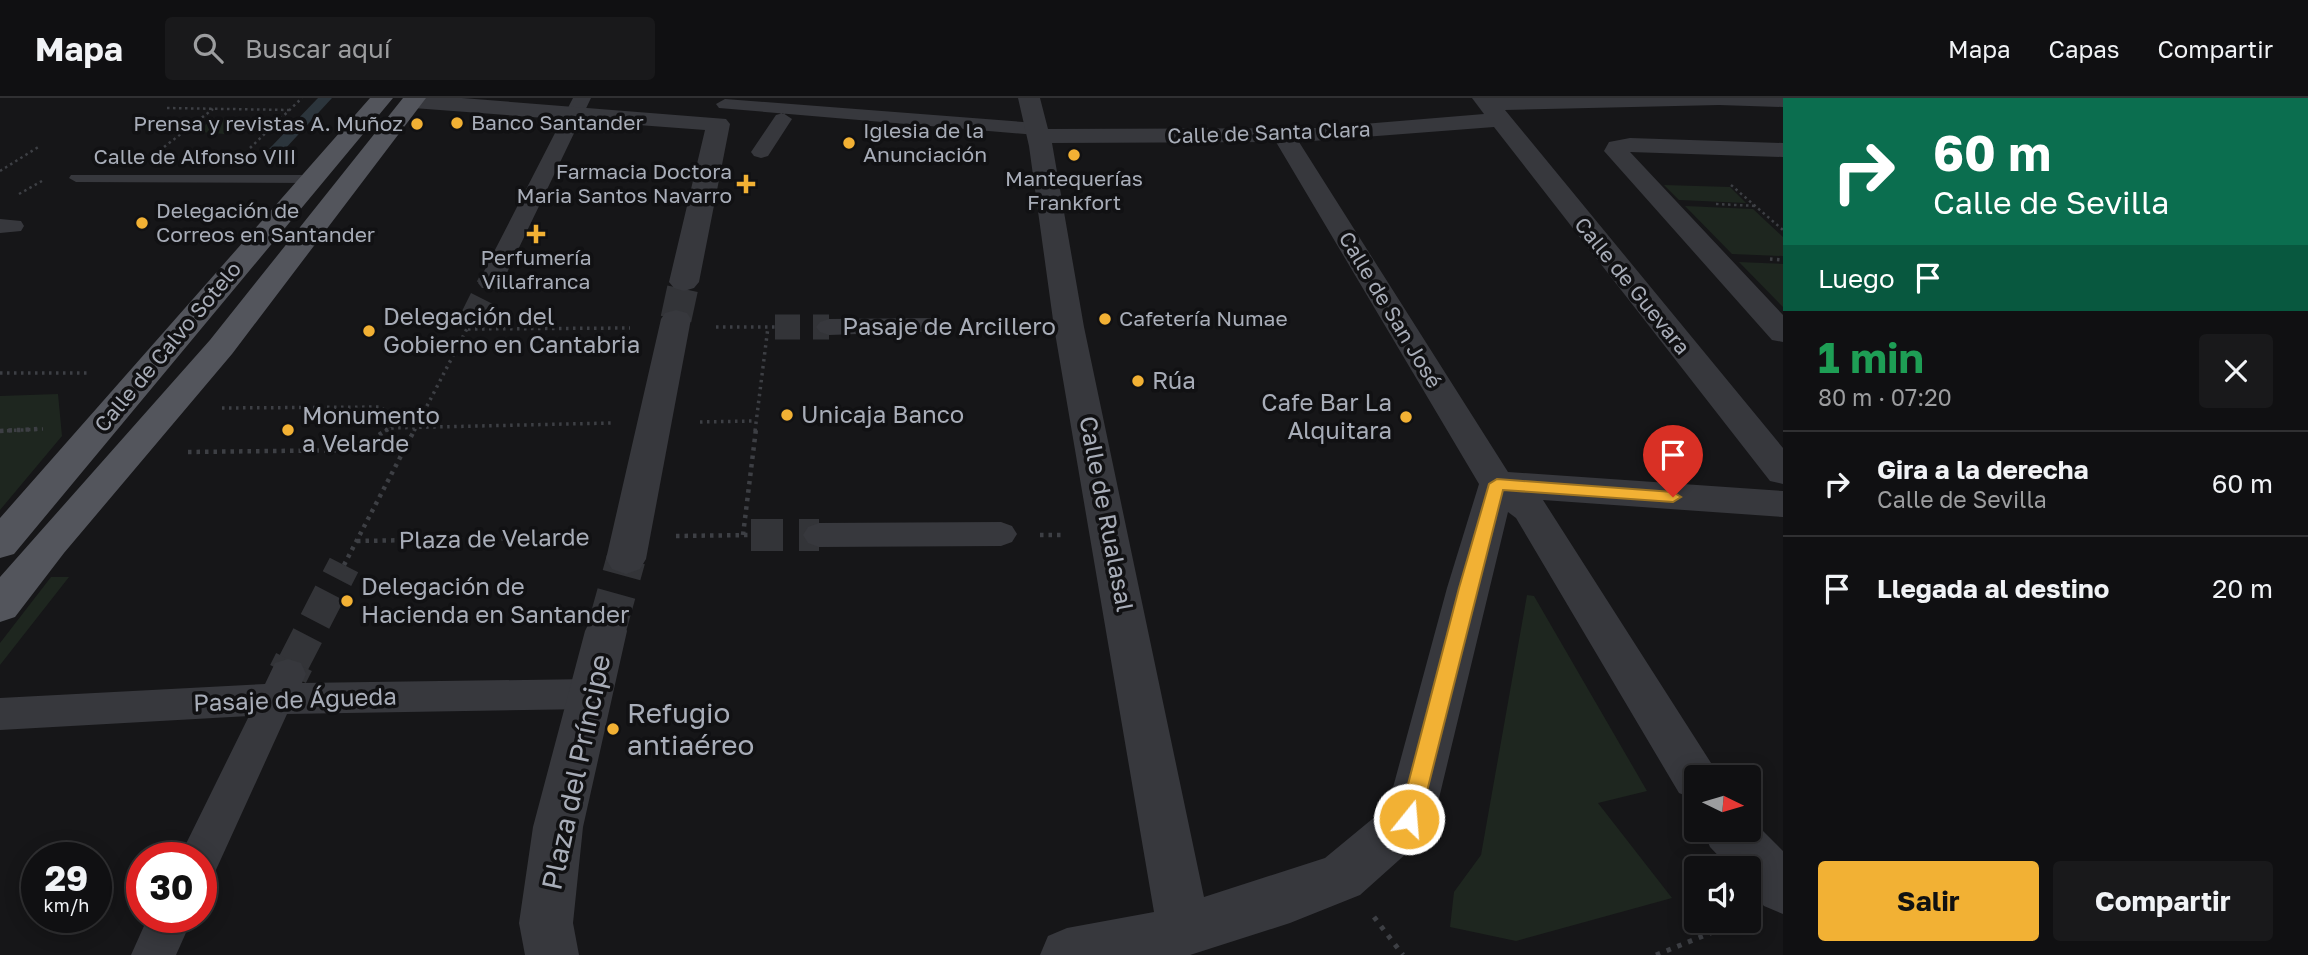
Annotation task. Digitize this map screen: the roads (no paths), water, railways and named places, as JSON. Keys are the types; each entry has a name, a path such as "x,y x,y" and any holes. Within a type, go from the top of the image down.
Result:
{"main road":[{"name":"Calle de Calvo Sotelo","path":"0,544 382,98"},
{"name":"Calle de Calvo Sotelo","path":"0,606 50,542 222,347 414,99"}],"street":[{"name":"Calle de Rualasal","path":"1029,98 1038,132 1069,327 1111,536 1156,943"},
{"name":"Calle de Santa Clara","path":"1038,132 1283,135 1490,107 1719,98 1783,100"},
{"path":"414,99 779,111 1038,132"},
{"path":"490,283 578,105"},
{"name":"Calle de Guevara","path":"1490,107 1783,472"},
{"path":"684,282 724,109"},
{"path":"761,152 779,111"},
{"name":"Calle de San José","path":"1283,135 1497,484 1530,509 1688,765"},
{"path":"1783,150 1630,145 1617,147 1616,151 1783,333"},
{"path":"628,548 675,323"},
{"name":"Pasaje de Arcillero","path":"829,327 936,326"},
{"path":"1068,955 1156,943 1342,877 1409,819 1467,588 1497,484 1783,504"},
{"path":"819,535 1001,534"},
{"name":"Plaza del Príncipe","path":"552,955 546,923 558,827 606,631"},
{"path":"208,842 282,686"},
{"name":"Pasaje de Águeda","path":"0,713 282,686 590,694"},
{"path":"1739,842 1783,888"},
{"path":"153,955 163,933"}],"lane":[{"name":"Calle de Alfonso VIII","path":"76,178 314,179"}],"tunnel":[{"path":"676,319 684,282"},
{"path":"471,321 490,283"},
{"path":"775,327 829,327"},
{"path":"751,535 819,535"},
{"path":"606,631 626,559"},
{"path":"293,664 344,565"},
{"path":"288,674 293,664"}],"place":[{"name":"Banco Santander","path":"457,123"},
{"name":"Prensa y revistas A. Muñoz","path":"417,124"},
{"name":"Iglesia de la Anunciación","path":"849,143"},
{"name":"Mantequerías Frankfort","path":"1074,155"},
{"name":"Farmacia Doctora Maria Santos Navarro","path":"746,184"},
{"name":"Delegación de Correos en Santander","path":"142,223"},
{"name":"Perfumería Villafranca","path":"536,234"},
{"name":"Cafetería Numae","path":"1105,319"},
{"name":"Delegación del Gobierno en Cantabria","path":"369,331"},
{"name":"Rúa","path":"1138,381"},
{"name":"Unicaja Banco","path":"787,415"},
{"name":"Cafe Bar La Alquitara","path":"1406,417"},
{"name":"Monumento a Velarde","path":"288,430"},
{"name":"Delegación de Hacienda en Santander","path":"347,601"},
{"name":"Refugio antiaéreo","path":"613,729"}]}
